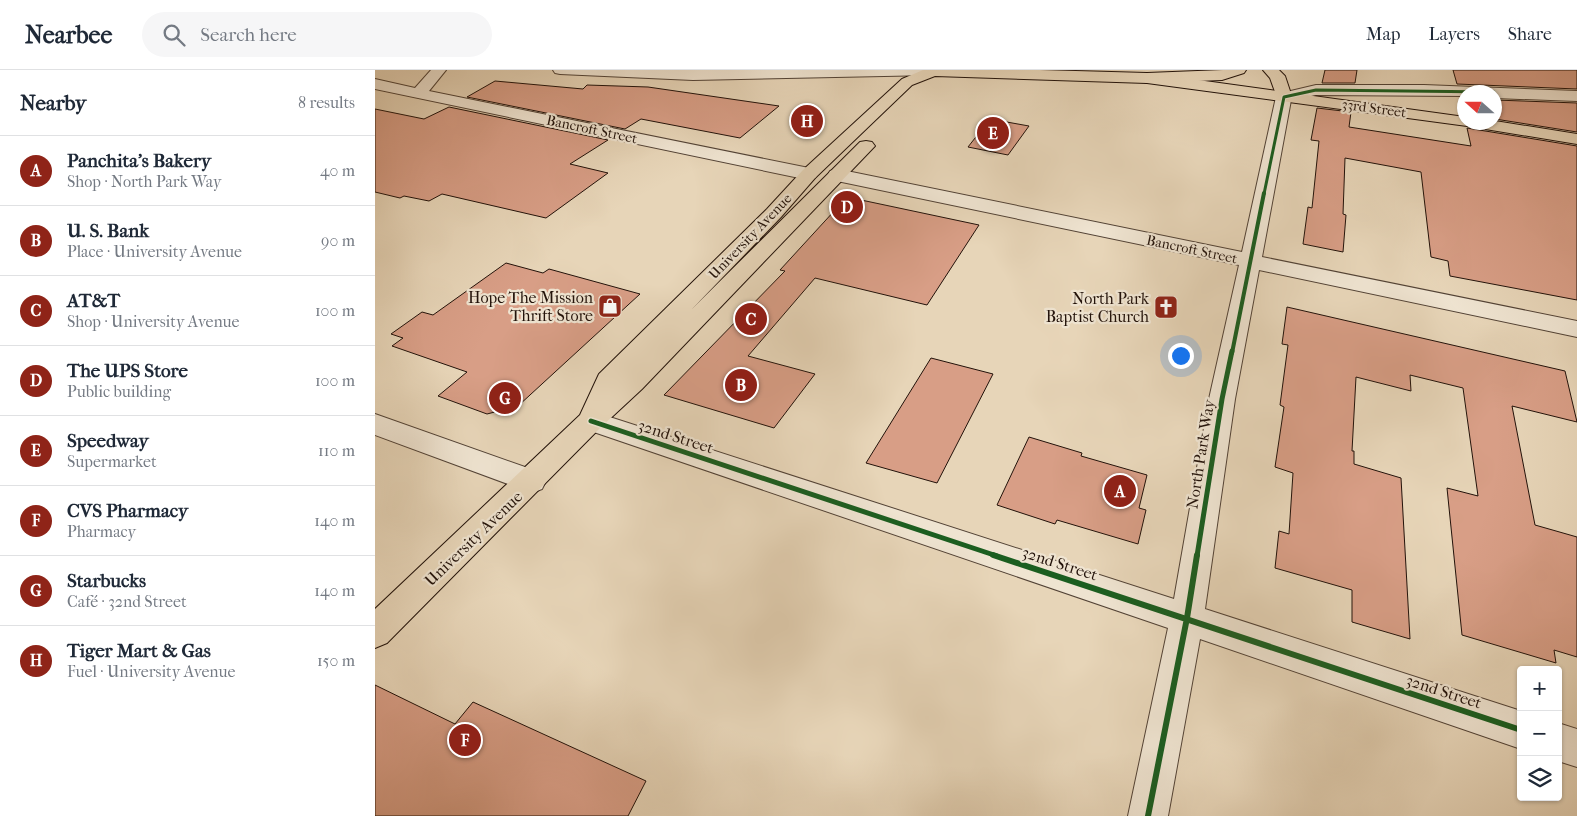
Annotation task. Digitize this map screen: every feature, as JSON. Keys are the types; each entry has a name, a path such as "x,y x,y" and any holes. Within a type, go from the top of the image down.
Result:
{"main road":[{"path":"914,97 925,86 933,70 1147,78 1222,75 1239,70"},
{"name":"University Avenue","path":"591,421 608,380 774,213 809,174 907,82 933,70"},
{"path":"1270,70 1288,88"},
{"name":"33rd Street","path":"1147,78 1288,88 1316,100 1457,121"},
{"path":"1502,127 1577,139"},
{"name":"University Avenue","path":"375,632 532,481 591,421 633,383 875,137"}],"street":[{"path":"419,93 439,70"},
{"path":"560,70 760,76 879,85 892,88 897,92"},
{"path":"760,76 933,70"},
{"name":"Bancroft Street","path":"375,84 809,174"},
{"path":"1288,88 1316,90 1457,91"},
{"name":"North Park Way","path":"1149,816 1187,618 1222,398 1249,261 1288,88"},
{"path":"1502,92 1577,96"},
{"name":"Bancroft Street","path":"837,175 1577,329"},
{"name":"32nd Street","path":"591,421 1517,729"},
{"path":"375,424 532,481"},
{"path":"1562,743 1577,748"}],"building":[{"path":"1325,70 1357,70 1355,83 1322,83"},
{"path":"1453,70 1577,70 1577,89 1457,84"},
{"path":"495,81 583,89 587,85 648,87 779,106 740,138 641,119 625,129 467,97"},
{"path":"1502,100 1577,103 1577,132 1502,120"},
{"path":"449,107 608,140 570,164 608,173 546,218 442,194 429,201 404,196 400,198 375,192 375,109 424,119"},
{"path":"1317,108 1351,112 1349,127 1471,146 1467,130 1479,130 1577,146 1577,300 1450,276 1448,261 1431,257 1421,172 1345,158 1343,214 1346,215 1343,252 1303,244 1308,207 1312,208 1319,141 1311,140"},
{"path":"990,119 1029,126 1008,155 968,147"},
{"path":"847,197 979,225 927,305 815,278 748,356 815,374 774,428 664,395 785,271 780,270"},
{"path":"506,263 543,273 549,269 640,294 518,406 487,414 438,396 467,372 392,346 403,338 391,334 422,312 433,315"},
{"path":"1287,307 1565,371 1577,422 1512,406 1535,525 1577,537 1577,657 1554,650 1556,663 1462,635 1447,488 1478,496 1463,388 1410,375 1411,391 1356,377 1352,451 1354,451 1354,464 1401,478 1410,639 1352,622 1352,590 1275,568 1279,531 1289,534 1293,473 1275,467 1284,407 1280,405 1288,345 1282,344"},
{"path":"931,358 993,374 937,483 866,463"},
{"path":"1029,437 1082,453 1081,456 1147,475 1139,508 1146,510 1138,544 1057,520 1055,524 997,505"},
{"path":"375,685 455,724 473,702 646,781 628,816 375,816"}],"cycle path":[{"path":"1148,816 1187,618 1222,399 1284,97 1316,90 1457,91"},
{"path":"591,421 1517,729"}],"place":[{"name":"Tiger Mart & Gas","path":"807,121"},
{"name":"Speedway","path":"993,133"},
{"name":"The UPS Store","path":"847,207"},
{"name":"Hope The Mission Thrift Store","path":"610,306"},
{"name":"North Park Baptist Church","path":"1166,307"},
{"name":"AT&T","path":"751,319"},
{"name":"U. S. Bank","path":"741,385"},
{"name":"Starbucks","path":"505,398"},
{"name":"Panchita's Bakery","path":"1120,491"},
{"name":"CVS Pharmacy","path":"465,740"}]}
